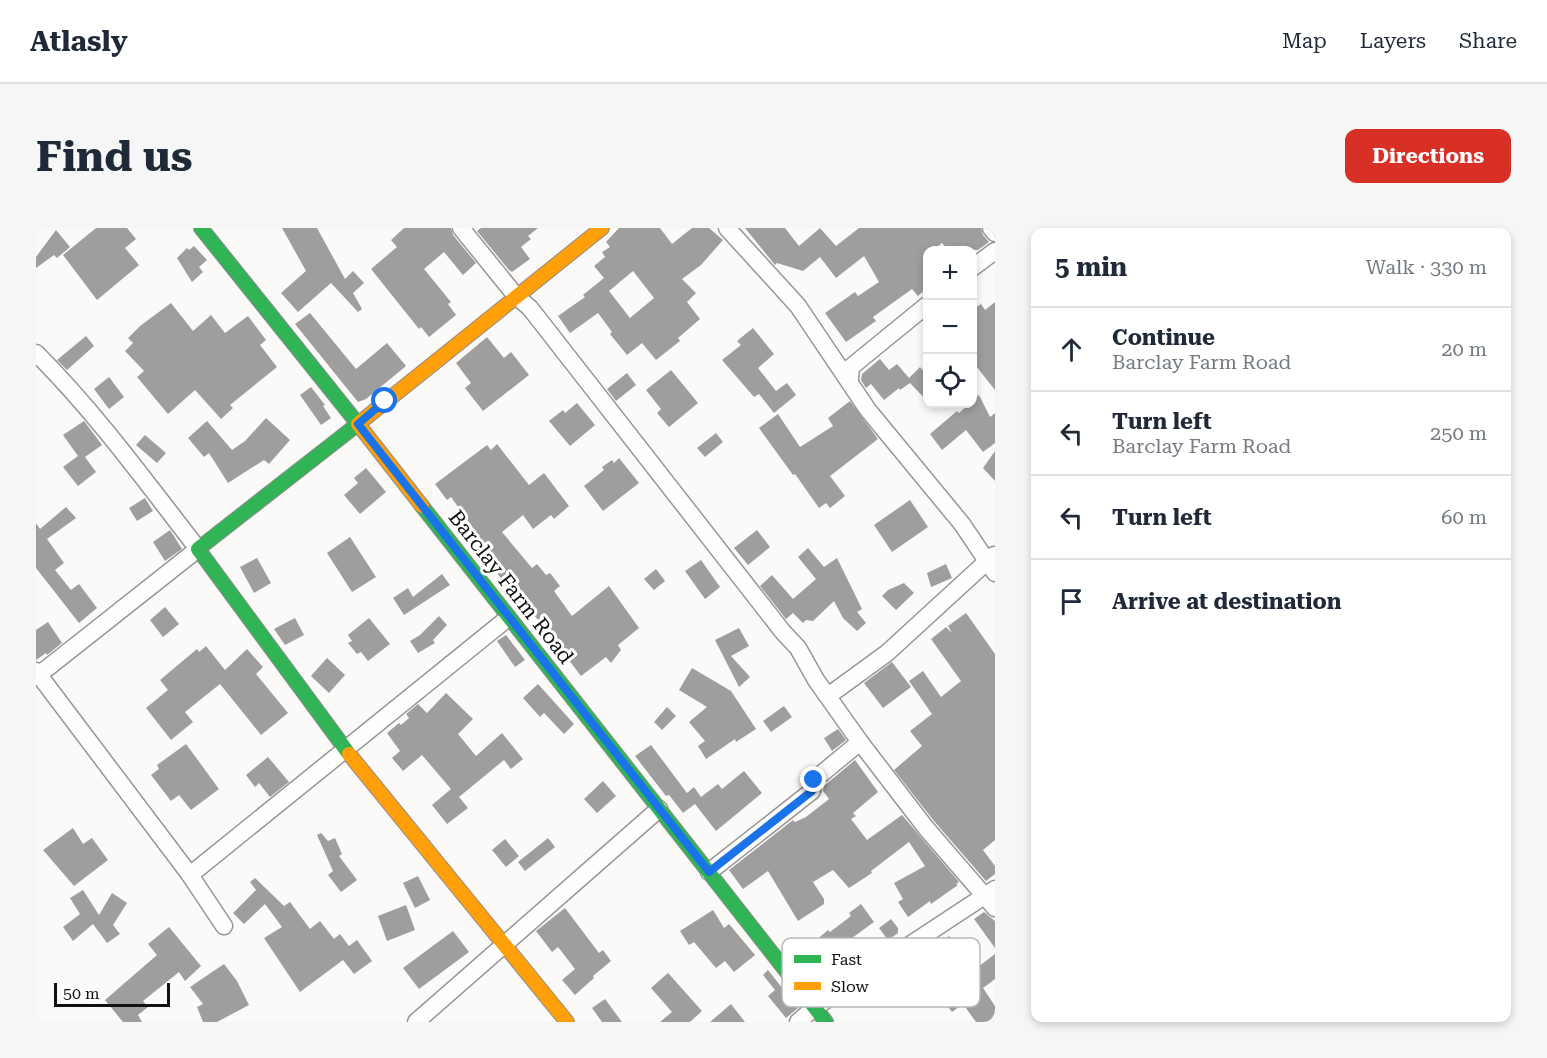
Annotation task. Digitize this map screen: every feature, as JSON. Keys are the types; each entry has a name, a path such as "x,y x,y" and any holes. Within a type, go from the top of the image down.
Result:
{"street":[{"name":"Barclay Farm Road","path":"201,228 358,424 782,967"},
{"path":"461,228 516,296 530,308 783,632 798,648 816,680 860,742 926,828 992,898 927,938"},
{"path":"224,926 190,876 37,674 358,424 602,228"},
{"path":"727,228 798,306 850,380 868,410 992,563 887,653 828,696"},
{"path":"991,228 995,233"},
{"path":"977,264 995,251"},
{"path":"850,380 851,368 923,308"},
{"path":"36,353 68,385 101,424 198,549 345,750 567,1022"},
{"path":"190,876 508,618"},
{"path":"709,872 812,791 814,780 860,742"},
{"path":"416,1022 659,809"},
{"name":"Barclay Farm Road","path":"814,1008 826,1022"},
{"path":"798,1022 814,1008"}],"building":[{"path":"96,228 127,228 136,239 125,248 139,265 97,300 63,255"},
{"path":"282,228 317,228 345,279 353,271 364,283 353,293 362,309 358,312 331,283 298,312 281,293 306,271"},
{"path":"404,228 451,228 453,235 476,263 463,275 444,252 424,269 451,302 448,304 456,315 429,337 421,327 419,329 371,269 397,247 391,240"},
{"path":"481,228 538,228 528,236 531,239 521,247 530,259 512,272 477,231"},
{"path":"619,228 660,228 672,244 692,228 709,228 723,240 701,265 682,279 696,293 687,302 700,319 678,338 680,341 656,360 642,343 627,355 610,334 612,332 598,313 570,333 558,316 585,297 583,295 604,278 594,266 605,257 602,252 610,247 606,242","holes":["633,271 654,298 630,318 609,291"]},
{"path":"745,228 785,228 799,246 820,228 836,246 859,228 981,228 989,242 978,250 977,246 945,246 942,243 938,246 923,246 923,292 918,296 912,289 873,317 876,321 846,342 825,313 855,292 858,296 879,282 864,256 836,278 820,257 803,271 777,263 775,265"},
{"path":"56,230 70,247 57,258 54,255 36,268 36,257"},
{"path":"194,246 207,260 199,267 203,272 192,282 177,258 187,248 189,250"},
{"path":"995,302 995,390 977,367 977,307 981,304 985,310"},
{"path":"171,303 193,331 211,315 225,333 248,316 266,340 260,345 277,367 230,405 233,408 221,419 195,390 168,414 137,377 144,371 125,351 133,343 128,338"},
{"path":"310,313 356,369 387,343 406,366 366,399 358,402 295,324"},
{"path":"753,328 774,354 758,368 776,391 787,383 796,395 774,413 759,394 754,397 722,360 741,345 737,341"},
{"path":"86,336 94,346 67,370 57,360"},
{"path":"487,337 504,358 511,352 529,375 483,411 465,388 471,383 456,363"},
{"path":"880,359 889,370 897,364 909,378 920,367 923,370 923,397 910,383 900,390 899,388 884,400 871,384 866,388 861,380 862,374"},
{"path":"671,370 698,403 669,427 657,413 661,409 646,390"},
{"path":"627,373 636,385 616,401 607,389"},
{"path":"109,377 124,397 109,409 94,389"},
{"path":"311,387 325,405 323,406 331,418 321,425 300,395"},
{"path":"979,395 990,417 995,413 995,443 983,452 966,430 942,450 930,434 957,411 959,413 965,408 977,408"},
{"path":"850,401 878,439 830,476 845,496 830,508 826,503 819,508 759,428 778,414 800,447 833,426 828,418"},
{"path":"577,403 595,425 570,446 549,421 563,410 565,413"},
{"path":"266,418 290,440 269,464 264,460 228,483 209,453 204,457 188,438 207,421 232,450 245,441"},
{"path":"84,421 102,445 85,457 96,472 78,486 63,467 78,456 63,435"},
{"path":"716,433 723,442 705,457 697,448"},
{"path":"145,435 166,453 157,463 136,445"},
{"path":"497,444 529,485 544,473 569,506 554,519 551,515 533,529 523,515 502,532 532,568 537,564 546,575 550,573 560,586 554,591 572,616 609,586 639,628 618,645 621,650 611,663 606,657 581,676 528,607 525,610 491,565 488,568 474,550 483,542 451,497 447,500 435,484 487,445 491,450"},
{"path":"995,451 995,481 983,468"},
{"path":"619,458 639,483 603,511 584,486 604,470 602,467 612,460 614,463"},
{"path":"366,468 386,492 360,514 344,495 358,483 354,478"},
{"path":"145,498 153,511 137,521 129,508"},
{"path":"910,500 928,527 892,552 874,525"},
{"path":"66,507 76,518 47,539 64,563 55,570 71,590 79,584 97,608 79,623 36,568 36,523 40,529"},
{"path":"170,530 182,549 165,561 153,542"},
{"path":"757,530 770,547 748,565 734,548"},
{"path":"350,537 376,577 352,592 327,553"},
{"path":"808,548 824,567 837,558 862,609 857,612 866,623 857,631 843,618 834,601 813,621 806,620 803,623 793,613 786,619 760,586 772,575 793,599 816,579 798,557"},
{"path":"257,558 271,583 254,593 240,567"},
{"path":"701,560 720,587 705,599 685,571"},
{"path":"946,564 952,578 931,587 927,573"},
{"path":"656,569 665,581 654,590 644,579"},
{"path":"442,574 450,585 404,615 393,598 408,588 413,597"},
{"path":"904,583 914,593 896,610 882,596 888,590"},
{"path":"165,607 179,624 163,637 150,620"},
{"path":"966,613 995,654 995,840 983,850 995,866 995,874 986,881 894,770 922,746 910,731 932,714 909,681 923,671 941,697 961,681 931,639 946,627 952,633 948,626"},
{"path":"439,616 447,625 433,640 435,643 418,653 410,641 420,635"},
{"path":"295,618 304,635 285,645 274,629"},
{"path":"369,618 390,644 368,661 361,652 357,654 348,643 352,641 348,635"},
{"path":"48,622 62,643 47,655 46,653 36,660 36,630"},
{"path":"739,628 749,646 731,656 750,677 739,687 715,640"},
{"path":"506,635 525,660 515,667 497,641"},
{"path":"206,646 225,670 247,649 263,667 256,674 288,713 261,735 220,684 185,712 193,722 171,740 146,708 168,690 160,680 197,649 199,652"},
{"path":"327,658 345,675 329,693 311,676"},
{"path":"892,662 911,687 883,708 864,683"},
{"path":"692,668 731,691 756,729 736,742 735,739 706,759 698,746 705,741 689,722 707,707 679,690"},
{"path":"538,684 574,724 564,734 544,713 540,717 523,698"},
{"path":"446,693 473,719 458,734 476,756 502,733 523,759 511,769 504,760 459,797 468,808 447,824 432,805 451,789 422,755 403,771 392,758 400,751 387,733 409,718 406,714 418,704 427,713"},
{"path":"784,706 792,717 771,732 763,721"},
{"path":"667,707 676,716 662,730 654,722"},
{"path":"838,729 846,740 832,751 824,738"},
{"path":"186,744 219,789 191,810 179,795 171,801 151,775 159,769 157,765"},
{"path":"651,745 687,793 694,787 701,797 718,784 722,789 744,771 762,793 716,831 695,804 683,813 669,795 666,796 635,756"},
{"path":"268,757 289,782 270,797 259,783 255,787 246,775"},
{"path":"855,760 878,792 853,813 856,816 851,819 867,840 902,815 959,882 956,884 958,885 908,917 898,902 903,899 894,883 925,866 909,842 871,871 872,873 849,888 833,870 813,882 824,899 824,904 798,921 768,871 743,889 729,870 793,820 795,822 806,817 829,799 823,791 824,786"},
{"path":"603,781 616,796 597,813 584,799"},
{"path":"73,828 83,844 92,838 108,860 74,886 43,850"},
{"path":"321,833 328,841 335,838 342,854 339,856 357,880 341,892 328,875 333,871 317,835"},
{"path":"548,838 555,847 525,871 518,862"},
{"path":"505,839 519,856 506,867 492,850"},
{"path":"418,876 430,900 415,908 403,883"},
{"path":"255,878 284,906 290,902 310,929 320,921 334,939 340,934 349,946 357,940 372,961 354,974 343,960 300,992 264,938 282,927 265,904 244,924 233,913 256,890 250,882"},
{"path":"83,890 99,915 112,893 127,903 113,925 120,934 107,943 93,924 73,941 63,927 80,914 70,898"},
{"path":"861,904 874,922 852,938 819,938 851,916 849,913"},
{"path":"406,905 415,930 387,941 378,916"},
{"path":"565,908 599,953 603,950 611,961 575,995 562,980 575,969 558,947 552,952 536,931"},
{"path":"713,910 724,928 729,924 755,955 734,972 725,961 716,968 694,942 689,945 680,931"},
{"path":"984,912 995,921 995,948 974,919"},
{"path":"891,919 898,928 898,933 886,938 879,928"},
{"path":"169,927 201,966 185,981 179,972 143,1001 148,1007 138,1015 142,1022 123,1022 105,1000 157,955 148,944"},
{"path":"453,931 469,952 419,989 403,968"},
{"path":"995,954 995,979 983,988 995,1006 995,1022 976,1022 965,1007 980,1007 980,966"},
{"path":"224,964 237,981 249,1005 217,1022 203,1022 197,1007 203,1004 190,987"},
{"path":"768,970 782,988 782,1007 798,1008 786,1018 768,996 775,990 763,975"},
{"path":"668,973 702,1011 690,1022 660,1022 672,1012 651,988"},
{"path":"605,999 622,1022 602,1022 592,1008"},
{"path":"731,1004 745,1022 710,1022"},
{"path":"948,1007 959,1007 952,1012"}],"traffic: fast":[{"path":"201,228 358,424 198,549 349,754"},
{"path":"422,506 782,966"},
{"path":"814,1007 826,1022"}],"traffic: slow":[{"path":"422,506 358,424 602,228"},
{"path":"349,754 567,1022"}],"route":[{"path":"385,401 358,424 709,872 812,791 814,780"}]}
